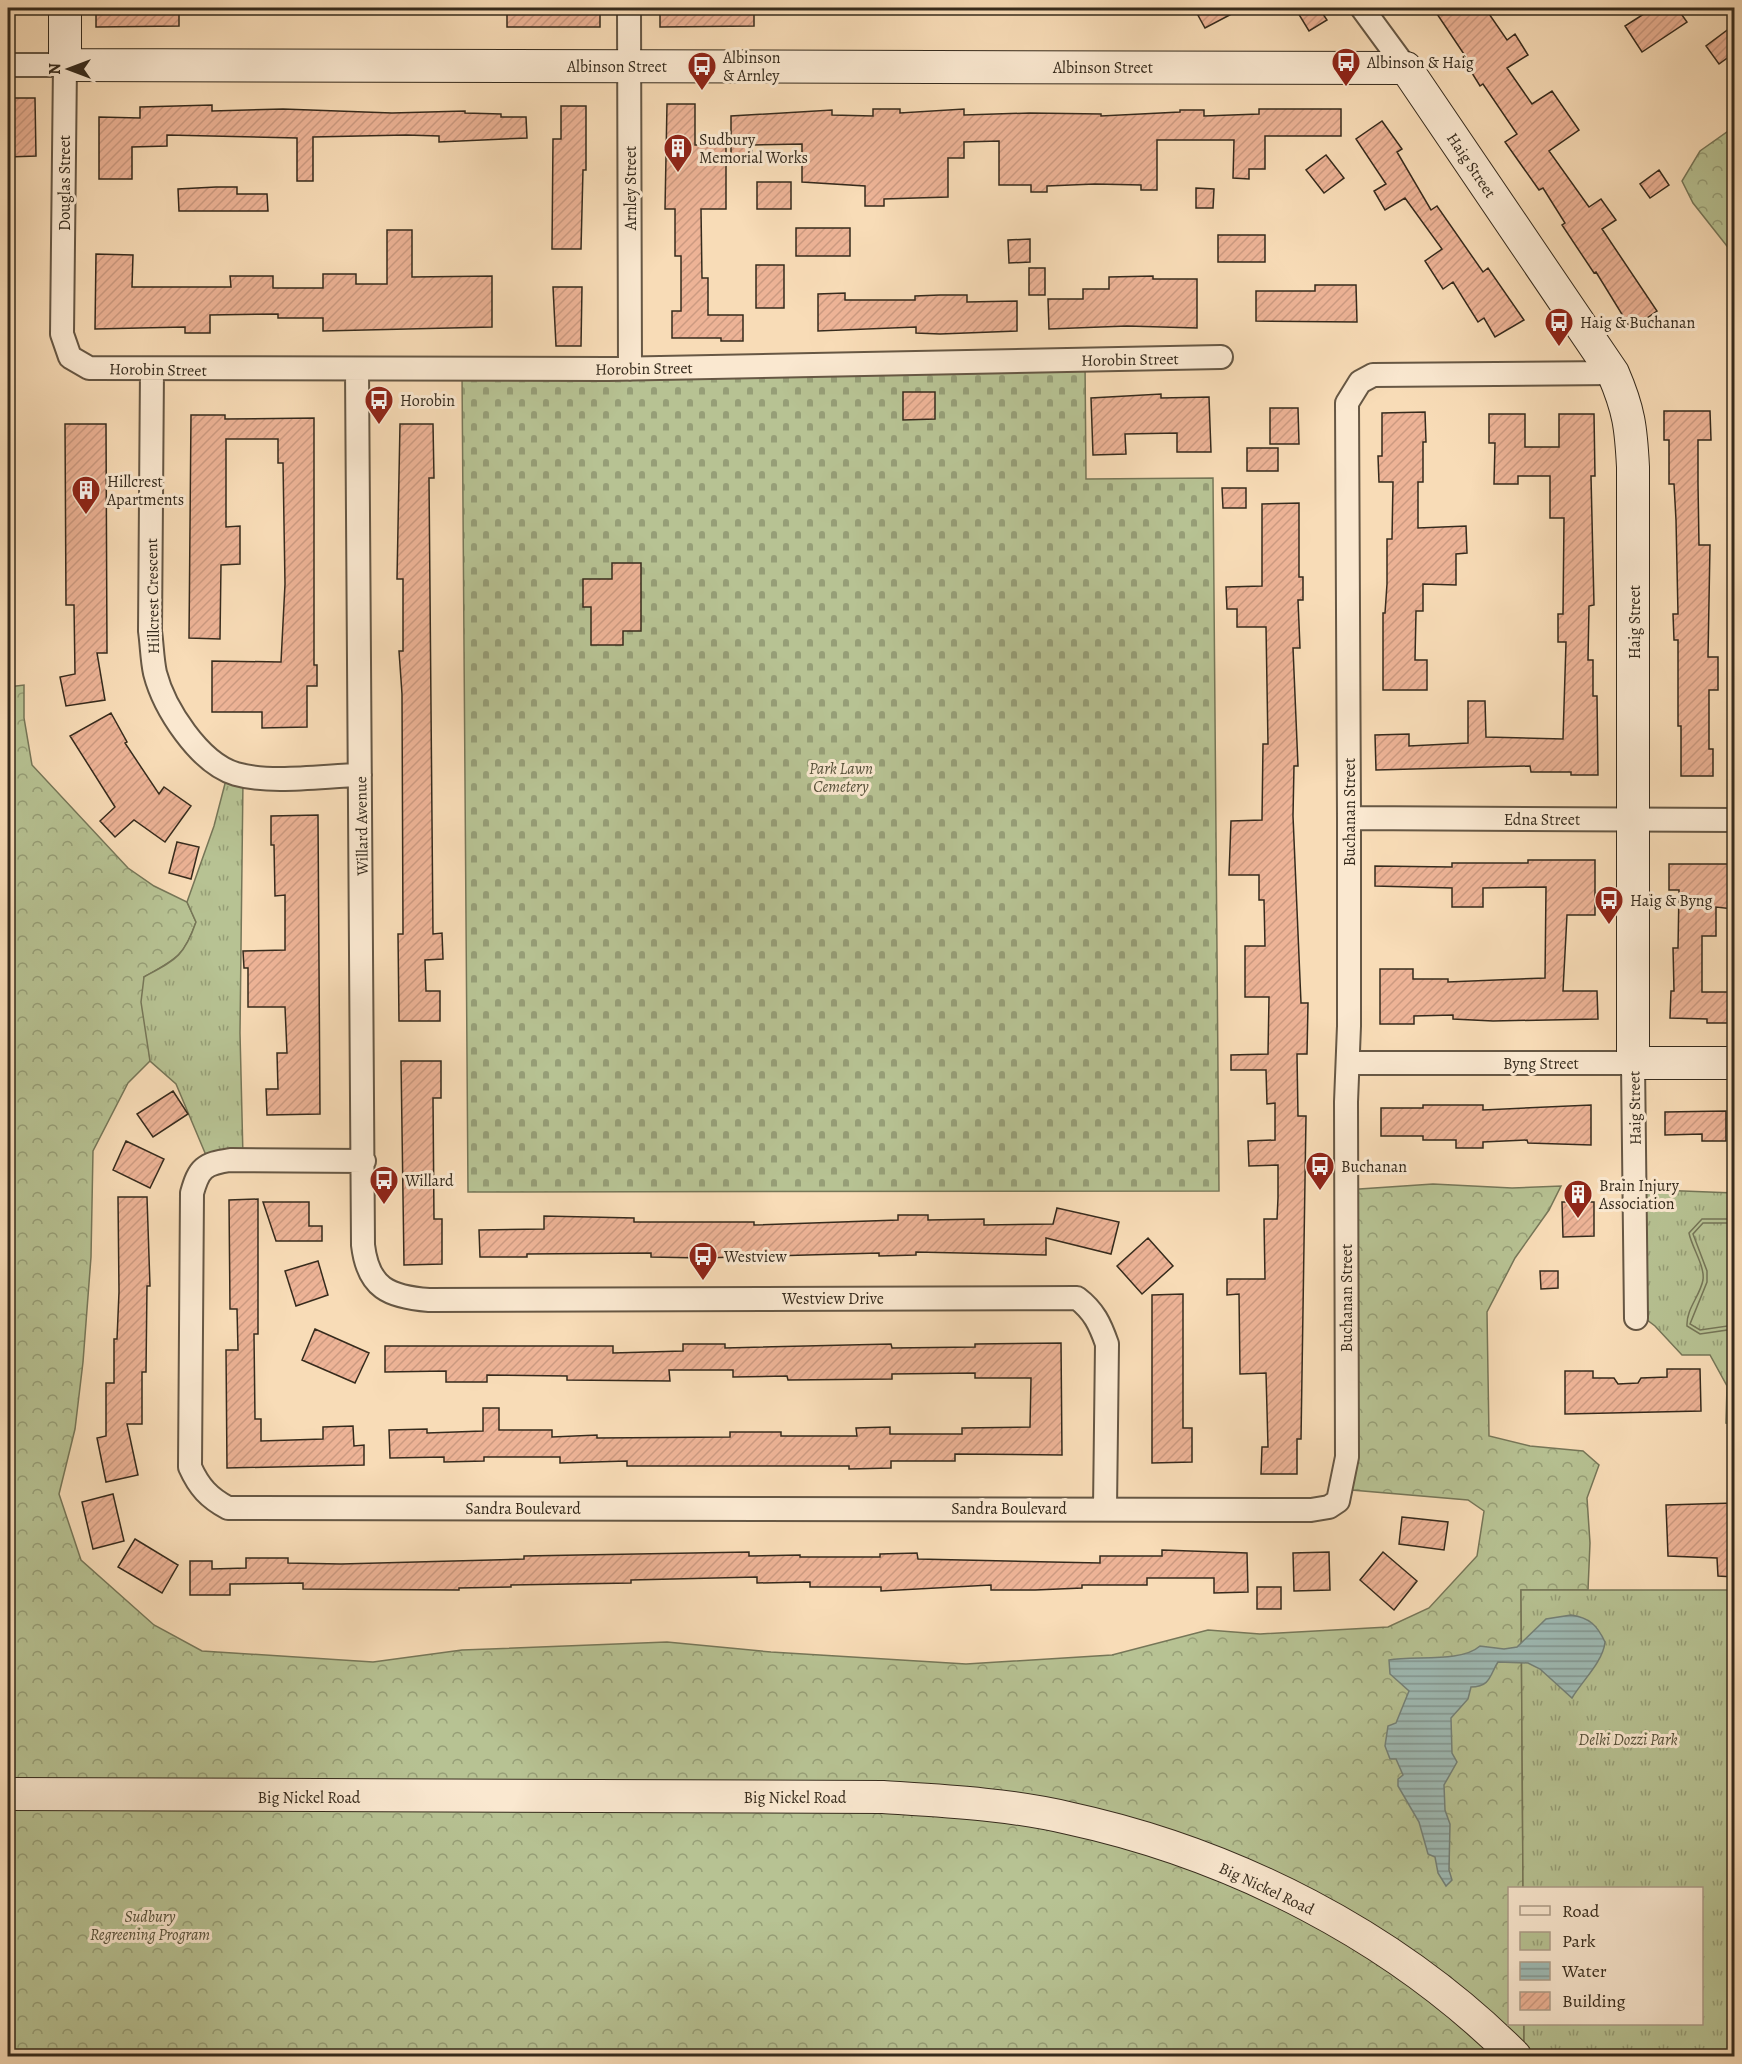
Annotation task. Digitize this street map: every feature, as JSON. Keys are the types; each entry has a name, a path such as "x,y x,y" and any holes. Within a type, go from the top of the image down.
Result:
{"street":[{"name":"Douglas Street","path":"65,8 62,334 70,357"},
{"name":"Arnley Street","path":"629,8 630,369"},
{"name":"Haig Street","path":"1362,8 1406,68 1613,373 1630,420 1633,467 1635,820 1633,1063 1636,1318"},
{"name":"Albinson Street","path":"8,65 1406,68"},
{"name":"Horobin Street","path":"70,357 89,368 152,369 630,369 1221,357"},
{"name":"Hillcrest Crescent","path":"152,369 150,631 155,673 170,709 187,735 209,759 235,773 262,778 360,775"},
{"name":"Willard Avenue","path":"357,369 363,1245 365,1263 375,1279"},
{"name":"Buchanan Street","path":"1338,1501 1347,1457 1349,818 1347,403 1360,382 1373,375 1613,373"},
{"name":"Edna Street","path":"1349,818 1734,820"},
{"name":"Byng Street","path":"1348,1064 1734,1063"},
{"name":"Sandra Boulevard","path":"364,1161 230,1160 210,1163 197,1175 192,1193 190,1467 198,1484 211,1499 228,1508 1311,1510 1329,1508 1338,1501"},
{"name":"Westview Drive","path":"375,1279 387,1293 406,1299 429,1300 1077,1298 1095,1316 1107,1344 1105,1508"},
{"name":"Big Nickel Road","path":"8,1794 883,1797 1008,1808 1067,1817 1175,1847 1305,1904 1394,1956 1451,2000 1515,2056"}],"green space":[{"path":"1734,127 1734,255 1693,203 1682,181 1700,151"},
{"name":"Park Lawn Cemetery","path":"1085,362 1086,479 1213,478 1219,1191 468,1192 462,371"},
{"name":"Sudbury Regreening Program","path":"24,685 24,718 32,765 128,868 154,886 187,902 196,922 187,943 177,956 144,977 150,1061 128,1083 93,1151 91,1257 83,1362 75,1429 59,1494 81,1560 154,1625 202,1651 373,1662 462,1650 667,1642 771,1652 966,1664 1112,1655 1208,1630 1260,1634 1388,1627 1429,1608 1477,1556 1484,1511 1468,1500 1340,1489 1345,1190 1433,1184 1512,1188 1561,1186 1549,1210 1515,1258 1487,1312 1489,1436 1530,1446 1583,1451 1599,1465 1587,1498 1590,1543 1588,1590 1521,1590 1523,1887 1508,1887 1508,2025 1524,2025 1524,2056 8,2056 8,687"},
{"path":"228,772 243,779 240,1033 243,1157 208,1160 176,1084 150,1061 141,1002 144,977 177,956 192,934 196,922 187,902 214,826"},
{"path":"1632,1189 1734,1193 1734,1424 1726,1423 1727,1386 1710,1355 1682,1355 1655,1326 1642,1316"},
{"path":"1702,1219 1734,1219 1734,1223 1703,1223 1693,1234 1707,1271 1707,1282 1690,1324 1700,1330 1734,1325 1734,1329 1700,1334 1687,1326 1687,1320 1703,1280 1702,1269 1689,1233"},
{"name":"Delki Dozzi Park","path":"1521,1590 1734,1590 1734,2056 1524,2056 1524,2025 1703,2025 1703,1887 1523,1887"}],"water":[{"path":"1571,1615 1592,1623 1605,1642 1596,1664 1572,1698 1540,1669 1528,1663 1498,1662 1483,1685 1471,1687 1468,1699 1451,1718 1452,1753 1457,1762 1444,1785 1445,1810 1450,1824 1449,1870 1452,1880 1446,1886 1438,1873 1435,1857 1428,1854 1419,1822 1398,1786 1398,1779 1403,1775 1396,1759 1390,1759 1385,1746 1388,1726 1396,1723 1409,1691 1390,1674 1389,1660 1449,1657 1461,1655 1480,1646 1504,1649 1517,1647 1546,1619"}],"building":[{"path":"96,8 179,8 179,26 96,27"},
{"path":"507,8 600,8 600,27 507,27"},
{"path":"660,8 754,8 754,26 660,27"},
{"path":"1194,8 1243,8 1205,28"},
{"path":"1295,8 1319,8 1327,20 1309,31"},
{"path":"1433,8 1485,8 1507,40 1515,34 1528,55 1507,68 1532,104 1552,91 1579,130 1549,151 1589,207 1601,199 1616,220 1602,229 1657,311 1631,329 1596,272 1594,273 1562,225 1565,223 1543,188 1539,190 1505,142 1517,134 1483,84 1480,86 1467,65 1470,63"},
{"path":"1653,8 1677,8 1687,22 1642,52 1625,26"},
{"path":"1734,25 1734,53 1719,64 1706,46"},
{"path":"8,98 35,98 36,156 8,157"},
{"path":"667,104 695,104 695,145 726,145 726,209 701,209 702,278 708,278 708,315 743,315 743,341 721,341 721,338 672,338 672,311 681,311 681,256 675,256 675,209 665,209"},
{"path":"212,105 212,111 283,109 392,113 465,111 465,113 501,114 501,117 526,117 527,138 439,142 439,136 313,137 313,181 297,181 297,138 167,135 167,146 132,147 132,179 99,179 99,117 140,118 140,107"},
{"path":"561,106 586,106 586,170 583,170 581,249 552,249 553,139 561,139"},
{"path":"873,109 900,109 900,113 964,109 964,115 1030,113 1101,114 1101,116 1204,110 1204,116 1259,114 1259,109 1341,109 1341,136 1265,136 1265,169 1249,169 1249,179 1233,178 1234,140 1157,140 1157,190 1141,190 1141,185 1095,184 1047,186 1047,192 1031,192 1031,185 999,185 999,141 964,142 964,158 948,158 948,197 884,199 884,206 865,206 865,186 802,182 802,144 752,145 752,157 731,157 731,116 832,110 832,115 873,116"},
{"path":"1382,121 1402,149 1397,152 1431,210 1437,206 1483,272 1488,268 1524,320 1495,337 1484,318 1478,322 1453,282 1443,289 1425,261 1442,249 1405,198 1385,210 1374,191 1386,184 1356,139"},
{"path":"1326,155 1344,178 1324,193 1306,170"},
{"path":"1659,170 1669,185 1650,198 1640,184"},
{"path":"757,182 791,182 791,209 757,209"},
{"path":"237,187 237,194 267,194 268,211 179,211 178,189"},
{"path":"1196,188 1214,189 1213,208 1196,208"},
{"path":"796,228 850,228 850,256 796,256"},
{"path":"387,230 412,230 412,277 492,276 492,327 323,331 323,318 278,318 278,314 210,315 210,333 185,333 185,327 95,329 96,254 133,255 132,287 231,287 230,276 273,276 273,288 323,288 323,274 356,274 356,284 387,284"},
{"path":"1218,235 1265,235 1265,262 1218,262"},
{"path":"1030,239 1030,262 1009,263 1008,240"},
{"path":"756,265 784,265 784,308 756,308"},
{"path":"1029,268 1045,268 1045,295 1029,295"},
{"path":"1153,276 1153,279 1197,279 1197,328 1127,326 1049,329 1048,299 1083,299 1083,289 1109,289 1109,277"},
{"path":"1315,285 1356,285 1357,322 1256,321 1256,291 1315,291"},
{"path":"553,287 582,287 581,346 556,346"},
{"path":"845,293 845,300 915,300 915,296 967,295 967,302 1017,301 1017,331 940,334 916,333 916,327 818,331 818,294"},
{"path":"903,392 935,392 935,419 903,420"},
{"path":"1161,394 1161,398 1209,397 1211,452 1177,452 1177,433 1125,434 1126,454 1093,455 1091,398"},
{"path":"1270,408 1298,408 1299,444 1270,444"},
{"path":"1664,411 1710,411 1711,440 1698,440 1698,484 1699,545 1710,545 1708,657 1718,657 1718,690 1709,690 1709,749 1713,749 1713,776 1681,776 1681,726 1678,726 1678,640 1674,640 1673,614 1678,614 1676,520 1674,484 1669,484 1669,440 1664,440"},
{"path":"1425,412 1426,442 1423,442 1423,482 1418,482 1418,528 1466,526 1467,553 1456,554 1456,585 1423,584 1423,611 1416,611 1415,660 1427,660 1427,690 1383,690 1383,613 1385,613 1387,584 1387,539 1392,539 1393,482 1379,482 1378,456 1382,456 1382,413"},
{"path":"1489,414 1525,414 1525,447 1559,447 1559,414 1594,414 1595,476 1591,476 1594,605 1589,606 1588,660 1593,660 1593,696 1597,696 1598,775 1531,772 1530,766 1376,770 1375,735 1409,734 1409,746 1468,743 1468,701 1485,701 1486,737 1563,739 1566,642 1558,642 1558,614 1563,614 1564,518 1550,518 1550,476 1518,476 1518,484 1494,484 1495,443 1489,443"},
{"path":"191,415 225,415 225,419 314,418 314,665 317,665 317,686 307,686 307,727 262,728 262,712 212,712 212,661 281,662 285,584 283,463 278,463 278,439 226,439 226,527 240,526 240,564 221,565 220,639 189,638"},
{"name":"Hillcrest Apartments","path":"65,424 106,424 107,653 97,653 105,700 66,706 60,677 75,674 74,605 66,605"},
{"path":"400,424 433,424 434,478 429,478 433,934 442,933 443,959 425,960 426,991 440,991 440,1021 399,1021 398,934 403,934 402,694 399,651 403,651 403,579 397,579"},
{"path":"1247,448 1278,448 1278,471 1247,471"},
{"path":"1222,488 1246,488 1246,508 1223,508"},
{"path":"1299,503 1299,577 1303,577 1303,600 1298,600 1300,648 1293,648 1298,766 1294,766 1293,816 1301,1003 1308,1003 1307,1054 1297,1054 1298,1116 1306,1116 1301,1439 1297,1439 1297,1474 1261,1474 1262,1447 1268,1447 1266,1373 1240,1374 1239,1294 1227,1295 1227,1279 1265,1279 1264,1219 1277,1219 1278,1165 1249,1166 1248,1141 1275,1140 1275,1103 1267,1104 1266,1070 1231,1070 1231,1055 1268,1054 1269,997 1245,997 1245,946 1265,946 1264,900 1259,900 1259,875 1229,875 1231,821 1262,820 1263,744 1268,744 1266,627 1237,627 1237,609 1227,609 1226,587 1262,586 1262,504"},
{"path":"612,563 641,563 641,631 623,631 623,645 591,645 591,607 583,607 583,579 612,579"},
{"path":"111,713 127,742 125,743 159,794 164,787 191,806 165,842 134,820 115,837 100,821 115,807 70,736"},
{"path":"318,815 320,1114 267,1115 266,1089 278,1089 277,1053 287,1053 285,1007 248,1007 248,968 244,968 243,951 285,950 285,895 275,896 271,816"},
{"path":"177,842 199,847 191,879 169,873"},
{"path":"1528,860 1595,860 1595,915 1567,915 1563,991 1597,991 1598,1019 1493,1021 1453,1019 1453,1015 1414,1016 1414,1024 1380,1024 1380,969 1413,969 1413,979 1448,979 1448,982 1545,978 1546,887 1483,888 1483,907 1452,907 1452,888 1375,886 1375,866 1452,867 1452,863 1528,863"},
{"path":"1669,864 1733,864 1733,909 1716,907 1716,936 1702,936 1702,992 1734,992 1734,1023 1707,1023 1707,1019 1670,1018 1671,991 1674,991 1673,948 1678,948 1679,890 1669,890"},
{"path":"401,1061 441,1061 441,1098 433,1098 434,1219 442,1219 442,1264 404,1265"},
{"path":"173,1091 188,1114 153,1137 137,1114"},
{"path":"1423,1105 1483,1105 1483,1110 1591,1105 1591,1145 1528,1143 1527,1140 1483,1142 1483,1148 1456,1148 1456,1140 1423,1140 1423,1136 1381,1136 1381,1108 1423,1108"},
{"path":"1726,1111 1726,1141 1702,1141 1702,1134 1665,1135 1665,1112"},
{"path":"126,1141 164,1159 150,1188 113,1170"},
{"path":"118,1197 147,1197 150,1286 147,1286 146,1372 142,1372 142,1424 127,1424 138,1475 106,1482 97,1438 106,1436 106,1383 114,1383 114,1339 117,1339 119,1292"},
{"path":"258,1199 258,1334 254,1334 255,1419 261,1419 261,1441 323,1439 323,1427 353,1426 354,1446 364,1445 364,1465 227,1468 226,1350 238,1350 237,1309 230,1309 229,1200"},
{"path":"263,1202 309,1202 309,1226 322,1226 322,1241 276,1241"},
{"name":"Brain Injury Association","path":"1562,1202 1594,1202 1594,1236 1563,1237"},
{"path":"1057,1208 1119,1222 1111,1254 1046,1238 1046,1255 916,1252 916,1255 879,1256 879,1253 702,1258 651,1257 651,1253 527,1254 527,1257 480,1257 479,1230 544,1229 544,1216 634,1218 634,1222 754,1222 754,1225 898,1220 898,1215 928,1215 928,1220 984,1219 984,1225 1053,1224"},
{"path":"1148,1238 1173,1266 1142,1294 1117,1266"},
{"path":"318,1261 328,1295 296,1306 285,1271"},
{"path":"1540,1271 1558,1271 1558,1288 1541,1289"},
{"path":"1183,1294 1183,1428 1192,1428 1192,1462 1152,1463 1152,1295"},
{"path":"315,1329 369,1353 355,1383 302,1360"},
{"path":"1061,1343 1062,1455 955,1454 955,1461 891,1461 891,1468 849,1469 849,1466 627,1466 627,1461 560,1463 560,1457 484,1457 484,1461 444,1462 444,1457 390,1458 389,1430 427,1429 427,1433 483,1431 483,1408 499,1408 499,1430 552,1430 552,1437 597,1435 597,1438 730,1437 730,1432 781,1432 781,1436 857,1436 856,1428 890,1427 890,1434 962,1434 962,1428 1030,1427 1031,1378 975,1378 975,1373 892,1374 892,1379 788,1380 787,1376 733,1377 733,1370 669,1370 670,1381 567,1380 567,1376 487,1375 487,1382 446,1382 446,1371 385,1372 385,1346 613,1346 613,1353 683,1351 683,1344 725,1344 725,1348 891,1344 892,1348"},
{"path":"1667,1369 1700,1369 1701,1411 1565,1414 1565,1371 1593,1371 1593,1378 1614,1378 1618,1384 1638,1383 1641,1378 1667,1377"},
{"path":"113,1494 124,1541 93,1549 82,1502"},
{"path":"1734,1503 1734,1577 1718,1576 1717,1558 1668,1556 1666,1505"},
{"path":"1402,1517 1448,1522 1444,1550 1399,1544"},
{"path":"135,1539 178,1565 162,1593 118,1567"},
{"path":"1162,1550 1247,1553 1248,1592 1214,1593 1214,1578 1147,1578 1147,1585 1082,1585 1082,1588 1035,1590 991,1590 991,1585 881,1591 881,1587 810,1587 810,1582 757,1583 757,1577 631,1580 631,1583 511,1585 511,1587 459,1588 459,1590 303,1589 303,1583 230,1584 230,1595 190,1595 190,1561 212,1561 212,1569 246,1568 246,1558 288,1558 288,1563 341,1564 524,1559 524,1556 749,1552 749,1556 800,1555 800,1557 880,1557 880,1554 917,1553 918,1559 1100,1563 1100,1556 1162,1556"},
{"path":"1329,1552 1330,1590 1294,1591 1293,1553"},
{"path":"1383,1552 1417,1581 1394,1610 1360,1580"},
{"path":"1257,1587 1281,1587 1281,1609 1257,1609"}],"place":[{"name":"Albinson & Haig","path":"1346,88"},
{"name":"Albinson & Arnley","path":"702,92"},
{"name":"Sudbury Memorial Works","path":"678,174"},
{"name":"Haig & Buchanan","path":"1559,348"},
{"name":"Horobin","path":"379,426"},
{"name":"Hillcrest Apartments","path":"86,516"},
{"name":"Haig & Byng","path":"1609,926"},
{"name":"Buchanan","path":"1320,1192"},
{"name":"Willard","path":"384,1206"},
{"name":"Brain Injury Association","path":"1578,1220"},
{"name":"Westview","path":"703,1282"}]}
